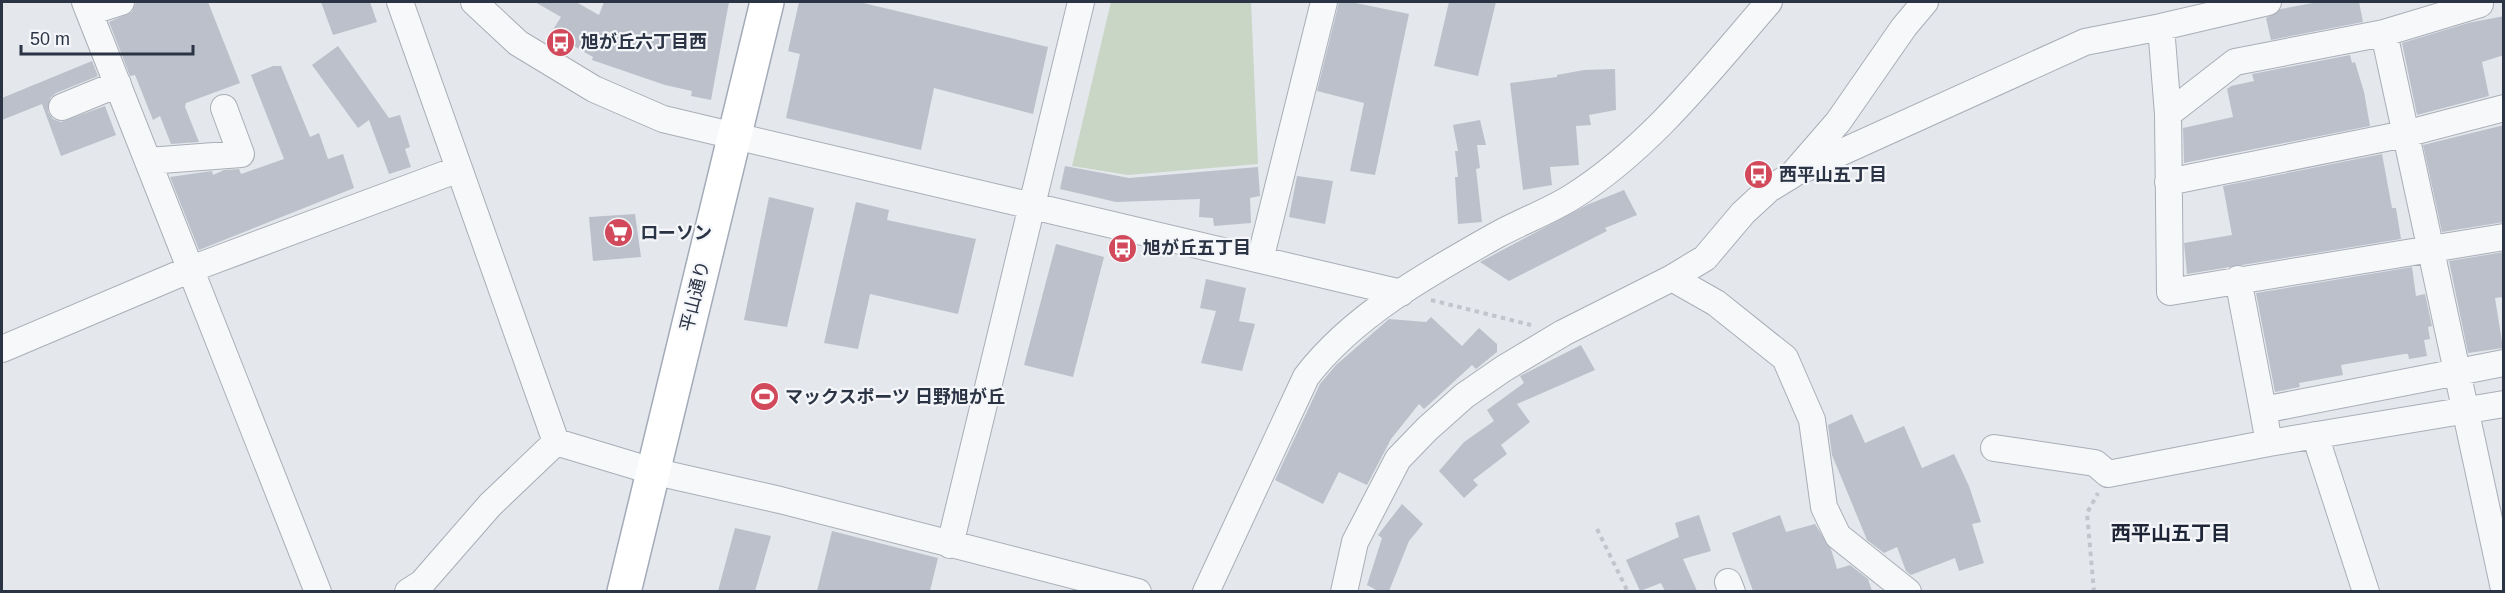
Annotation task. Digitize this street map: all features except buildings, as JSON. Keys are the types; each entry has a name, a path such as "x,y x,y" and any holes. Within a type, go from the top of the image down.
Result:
{"main road":[{"name":"平山通り","path":"624,591 767,2"}],"street":[{"path":"121,2 88,7 318,591"},
{"path":"400,2 556,442"},
{"path":"474,2 519,43 594,89 663,119 1401,294"},
{"path":"950,545 1081,2"},
{"path":"1260,260 1324,2"},
{"path":"1206,591 1306,376 1322,356 1353,327 1401,294 1495,236 1572,197 1629,153 1684,100 1769,2"},
{"path":"1792,175 1838,122 1904,27 1925,2"},
{"path":"1344,591 1355,542 1398,459 1464,396 1563,333 1672,278 1705,258 1743,213 1769,189 1792,175 2085,42 2268,2"},
{"path":"2168,114 2235,62 2384,33 2480,4 2480,2"},
{"path":"2161,27 2168,114 2170,292 2238,279 2431,251 2504,237"},
{"path":"2384,33 2465,411 2498,534 2504,589"},
{"path":"62,107 118,84"},
{"path":"148,160 241,154 224,108"},
{"path":"2168,182 2405,134 2504,108"},
{"path":"2,349 191,269 459,169"},
{"path":"1672,278 1716,303 1785,358 1812,420 1824,507 1838,536 1908,591"},
{"path":"2238,279 2269,443"},
{"path":"2263,410 2504,363"},
{"path":"1994,448 2095,463 2108,474 2269,443 2504,404"},
{"path":"2315,435 2366,591"},
{"path":"556,442 652,471 780,500 1138,591"},
{"path":"408,591 422,583 490,505 556,442"}],"path":[{"path":"1401,294 1563,333"},
{"path":"2094,591 2087,513 2108,474"},
{"path":"1596,528 1628,591"}],"green space":[{"path":"1111,2 1251,2 1258,164 1128,175 1072,166"}],"place":[{"name":"旭が丘六丁目西","path":"560,42"},
{"name":"西平山五丁目","path":"1758,175"},
{"name":"ローソン","path":"619,233"},
{"name":"旭が丘五丁目","path":"1122,248"},
{"name":"マックスポーツ 日野旭が丘","path":"764,397"}],"district":[{"name":"西平山五丁目","path":"2171,533"}]}
